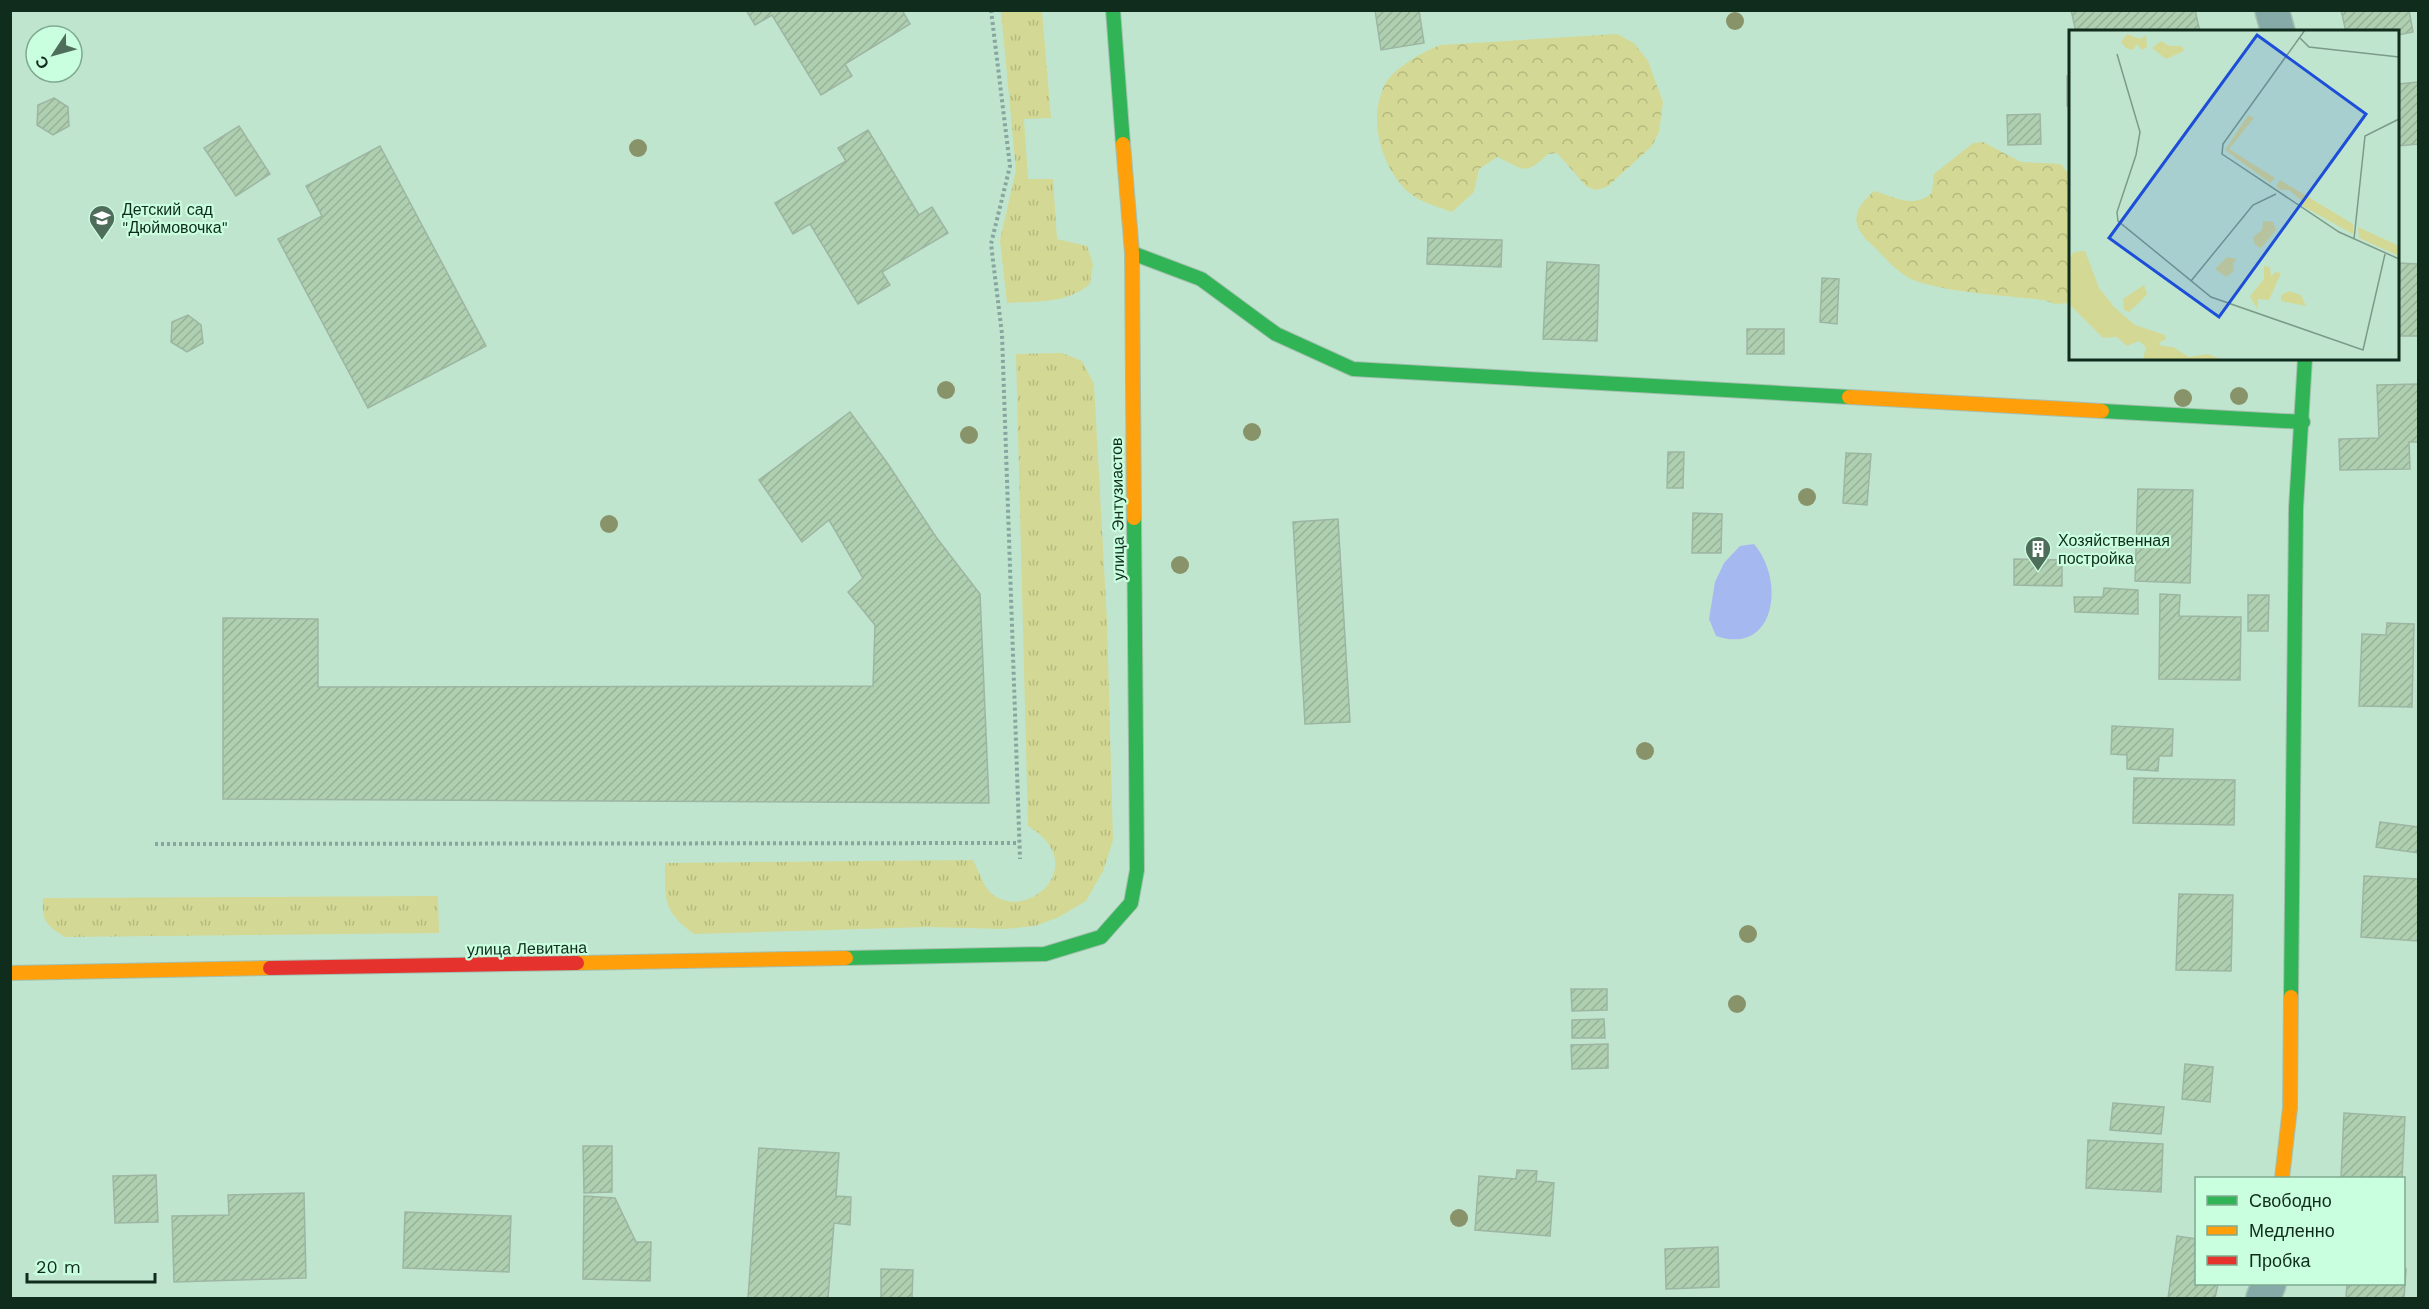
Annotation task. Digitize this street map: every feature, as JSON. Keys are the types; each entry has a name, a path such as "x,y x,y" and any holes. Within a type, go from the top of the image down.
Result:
{"main road":[{"name":"улица Энтузиастов","path":"1045,954 1101,937 1131,903 1137,870 1132,253 1113,10"},
{"path":"1132,253 1201,279 1276,334 1353,369 2303,422"},
{"path":"2282,1177 2290,1108 2296,508 2303,422 2305,360"},
{"name":"улица Левитана","path":"10,973 1045,954"}],"street":[{"path":"2272,10 2277,30"},
{"path":"2263,1299 2269,1285"}],"path":[{"path":"991,10 1010,166 991,244 1002,334 1020,859"},
{"path":"155,844 1019,843"}],"green space":[{"path":"1001,11 1042,11 1051,118 1024,119 1028,179 1053,179 1057,239 1087,246 1093,264 1090,284 1071,295 1051,300 1007,303 1000,240 1016,170"},
{"path":"1617,34 1634,43 1648,61 1663,102 1659,132 1652,146 1607,187 1596,190 1587,187 1557,153 1548,154 1534,166 1524,169 1497,157 1479,169 1474,192 1452,212 1413,196 1395,176 1379,138 1377,111 1385,84 1395,72 1410,61 1441,45"},
{"path":"1983,142 2021,162 2061,164 2069,175 2069,303 2055,304 2044,300 1950,289 1915,281 1895,268 1863,235 1857,222 1857,216 1862,203 1874,191 1911,201 1925,198 1932,193 1934,174 1973,143"},
{"path":"1062,353 1082,361 1094,384 1107,621 1113,840 1103,871 1086,901 1059,917 1035,926 1004,929 927,927 694,934 671,911 666,895 665,863 973,860 988,890 1005,901 1021,901 1035,896 1047,886 1054,873 1055,857 1047,841 1028,826 1016,354"},
{"path":"438,896 439,933 65,937 46,922 43,906 43,898"}],"water":[{"path":"1754,544 1764,559 1770,577 1772,595 1769,611 1762,625 1751,635 1736,639 1716,636 1709,619 1715,582 1724,563 1740,546"}],"building":[{"path":"746,10 902,10 910,24 845,64 852,76 821,95 772,15 755,25"},
{"path":"1375,10 1419,10 1424,43 1381,50"},
{"path":"2071,10 2195,10 2200,30 2076,30"},
{"path":"2341,10 2409,10 2413,32 2399,35 2399,30 2346,30"},
{"path":"2067,76 2069,76 2069,106 2067,106"},
{"path":"2418,82 2418,144 2399,146 2399,84"},
{"path":"54,98 68,107 69,126 53,135 37,125 38,105"},
{"path":"2040,114 2041,144 2008,145 2007,115"},
{"path":"239,126 270,174 236,196 204,148"},
{"path":"868,130 919,215 932,207 948,233 882,272 890,285 858,304 810,224 793,234 775,203 846,161 838,148"},
{"path":"380,146 486,346 368,408 278,239 322,216 306,186"},
{"path":"1428,238 1502,240 1501,267 1427,264"},
{"path":"1547,262 1599,265 1597,341 1543,339"},
{"path":"2399,263 2418,264 2418,336 2399,336"},
{"path":"1822,278 1839,279 1837,324 1820,322"},
{"path":"188,315 201,325 203,343 187,352 171,342 172,322"},
{"path":"1747,329 1784,329 1784,354 1747,354"},
{"path":"2418,384 2418,442 2409,442 2410,469 2340,470 2339,439 2379,438 2377,385"},
{"path":"850,412 888,464 936,537 980,594 989,803 223,799 223,618 318,619 318,687 873,686 875,625 848,592 863,578 829,520 802,542 759,480"},
{"path":"1668,452 1684,452 1683,488 1667,488"},
{"path":"1846,453 1871,454 1867,505 1843,503"},
{"path":"2138,489 2193,490 2190,583 2135,581"},
{"path":"1693,513 1722,514 1721,553 1692,553"},
{"path":"1338,519 1350,722 1305,724 1293,522"},
{"name":"Хозяйственная постройка","path":"2014,559 2062,560 2062,586 2014,585"},
{"path":"2104,588 2138,590 2138,614 2075,612 2074,597 2103,597"},
{"path":"2160,594 2180,595 2179,616 2241,617 2240,680 2159,679"},
{"path":"2248,595 2269,595 2268,631 2248,631"},
{"path":"2387,623 2414,624 2412,707 2359,706 2362,634 2386,635"},
{"path":"2112,726 2173,729 2172,756 2159,756 2158,771 2127,769 2127,755 2111,754"},
{"path":"2134,778 2235,780 2234,825 2133,823"},
{"path":"2380,822 2418,827 2418,853 2376,847"},
{"path":"2364,876 2418,879 2418,941 2361,937"},
{"path":"2179,894 2233,895 2231,971 2176,970"},
{"path":"1571,989 1607,989 1607,1010 1572,1011"},
{"path":"1604,1019 1605,1038 1572,1038 1572,1020"},
{"path":"1608,1044 1608,1068 1572,1069 1571,1045"},
{"path":"2185,1064 2213,1067 2210,1102 2182,1099"},
{"path":"2113,1103 2164,1107 2161,1134 2110,1130"},
{"path":"2344,1113 2405,1117 2402,1177 2341,1177"},
{"path":"2088,1140 2163,1144 2161,1192 2086,1188"},
{"path":"583,1146 612,1146 612,1192 584,1193"},
{"path":"759,1148 839,1153 836,1196 851,1197 850,1225 834,1223 828,1298 748,1298"},
{"path":"1517,1170 1537,1171 1536,1181 1554,1183 1550,1236 1475,1230 1479,1176 1516,1179"},
{"path":"156,1175 158,1222 115,1223 113,1176"},
{"path":"304,1193 306,1278 174,1282 172,1216 229,1215 228,1195"},
{"path":"584,1196 615,1198 636,1242 651,1242 650,1281 583,1279"},
{"path":"405,1212 511,1216 509,1272 403,1268"},
{"path":"2177,1236 2195,1239 2195,1285 2218,1285 2215,1298 2168,1298"},
{"path":"1718,1247 1719,1287 1666,1289 1665,1249"},
{"path":"881,1269 913,1270 912,1298 881,1298"},
{"path":"2347,1285 2405,1285 2404,1298 2346,1298"}],"traffic: fast":[{"path":"1113,10 1123,144"},
{"path":"1132,253 1201,279 1276,334 1353,369 1849,397"},
{"path":"2291,997 2296,508 2305,360"},
{"path":"2102,411 2303,422"},
{"path":"846,958 1045,954 1101,937 1131,903 1137,870 1134,518"}],"traffic: slow":[{"path":"1123,144 1132,253 1134,518"},
{"path":"1849,397 2102,411"},
{"path":"577,963 846,958"},
{"path":"10,973 270,968"},
{"path":"2282,1177 2290,1108 2291,997"}],"traffic: jam":[{"path":"270,968 577,963"}],"place":[{"name":"Детский сад \"Дюймовочка\"","path":"102,241"},
{"name":"Хозяйственная постройка","path":"2038,572"}]}
